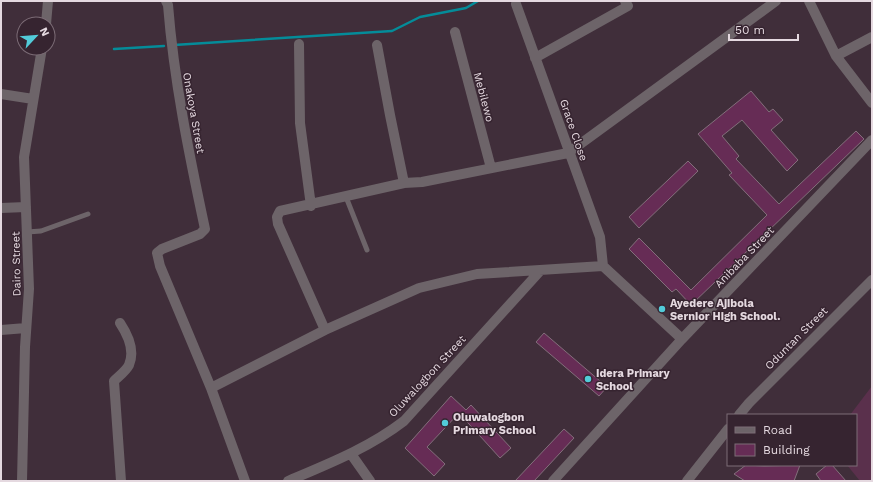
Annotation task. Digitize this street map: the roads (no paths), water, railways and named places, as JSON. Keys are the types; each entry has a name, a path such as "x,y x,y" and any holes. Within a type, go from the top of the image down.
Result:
{"street":[{"path":"47,16 48,1"},
{"path":"325,330 278,224 277,217 280,211 311,206 404,183 422,182 568,152 776,1"},
{"path":"809,1 836,56 872,103"},
{"name":"Onakoya Street","path":"168,2 172,57 181,115 205,229 200,234 162,249 157,253 160,266 211,388"},
{"path":"535,58 629,3"},
{"name":"Grace Close","path":"516,4 568,152 600,237 603,266"},
{"name":"Mebilewo","path":"455,32 491,168"},
{"path":"836,56 872,37"},
{"path":"299,44 300,123 311,206"},
{"path":"378,44 390,115 404,183"},
{"name":"Dairo Street","path":"22,481 26,328 29,289 24,157 41,56"},
{"path":"1,94 33,100"},
{"name":"Anibaba Street","path":"553,481 682,339 872,140"},
{"path":"1,208 26,207"},
{"path":"246,481 211,388 325,330 419,288 477,274 603,266 682,339"},
{"name":"Oluwalogbon Street","path":"288,481 351,454 378,440 404,421 541,270"},
{"name":"Oduntan Street","path":"740,414 872,280"},
{"path":"120,323 128,335 132,353 129,366 114,381 121,481"},
{"path":"1,330 26,328"},
{"path":"687,481 727,430"},
{"path":"351,454 370,481"}],"lane":[{"path":"346,197 367,250"},
{"path":"27,232 41,231 88,214"}],"waterway":[{"path":"174,45 392,31 420,17 466,8 478,1"},
{"path":"114,49 164,46"}],"place":[{"name":"Ayedere Ajibola Sernior High School.","path":"662,309"},
{"name":"Idera Primary School","path":"588,379"},
{"name":"Oluwalogbon Primary School","path":"445,423"}]}
